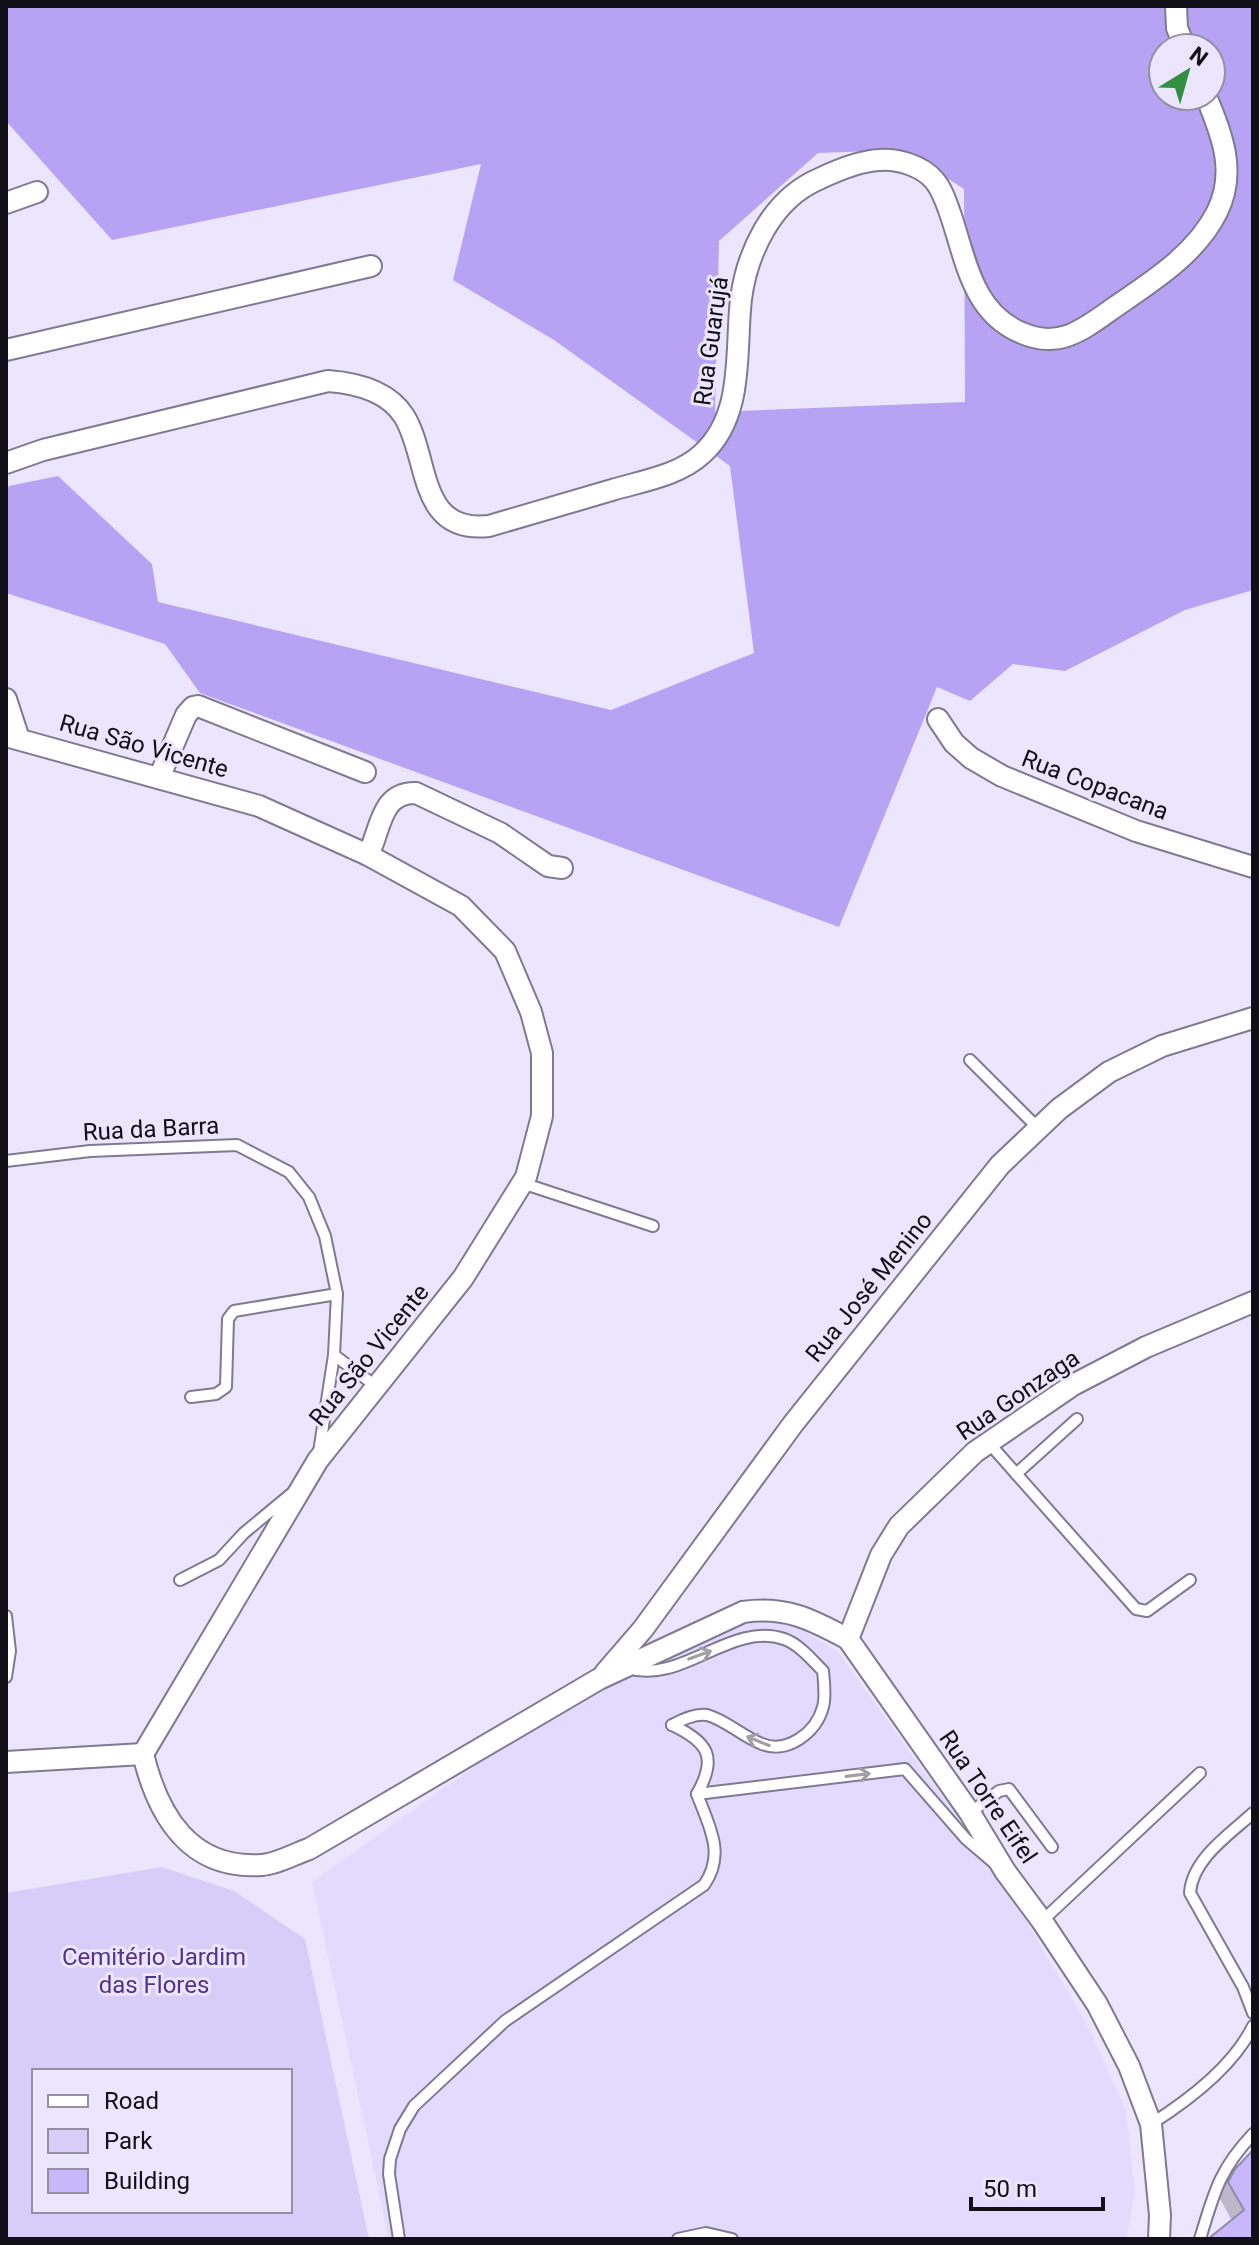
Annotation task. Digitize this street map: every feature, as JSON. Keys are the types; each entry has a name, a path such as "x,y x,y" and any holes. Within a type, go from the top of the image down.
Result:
{"street":[{"path":"1176,6 1179,32"},
{"name":"Rua Guarujá","path":"6,463 43,450 328,381 367,388 404,416 431,499 444,516 475,528 489,526 673,472 701,454 722,429 733,402 741,296 753,249 777,208 804,185 841,169 880,159 917,166 935,181 945,199 985,308 1004,326 1029,337 1057,340 1089,325 1167,271 1214,219 1227,193 1226,159 1221,132 1213,112"},
{"path":"6,203 37,192"},
{"path":"6,350 371,266"},
{"path":"6,699 13,737"},
{"path":"159,778 186,715 198,706 365,772"},
{"name":"Rua Copacana","path":"938,719 954,743 971,758 1014,782 1136,831 1253,867"},
{"name":"Rua São Vicente","path":"13,737 259,806 368,855 461,906 505,951 531,1012 542,1053 542,1116 522,1183 463,1278 318,1460 143,1754"},
{"path":"368,855 385,808 392,799 416,793 500,833 548,866 562,868"},
{"name":"Rua José Menino","path":"599,1679 659,1609 812,1399 1000,1165 1059,1109 1109,1072 1162,1046 1253,1018"},
{"name":"Rua Gonzaga","path":"848,1639 881,1555 899,1526 975,1452 1073,1385 1146,1347 1253,1302"},
{"name":"Rua Torre Eifel","path":"599,1679 743,1612 768,1609 799,1616 848,1639 970,1813 1005,1871 1097,2004 1129,2066 1151,2124 1160,2215 1159,2239"},
{"path":"6,1762 143,1754 152,1789 182,1839 215,1861 263,1866 309,1849 599,1679"}],"lane":[{"path":"970,1060 1038,1128"},
{"name":"Rua da Barra","path":"6,1161 90,1151 237,1145 289,1172 309,1197 325,1236 337,1294 334,1355 318,1460"},
{"path":"522,1183 653,1226"},
{"path":"191,1397 216,1394 226,1387 228,1319 234,1311 337,1294"},
{"path":"334,1355 377,1387"},
{"path":"1016,1474 1077,1419"},
{"path":"988,1442 1136,1609 1147,1611 1190,1580"},
{"path":"180,1580 219,1560 244,1533 303,1485"},
{"path":"6,1616 6,1677"},
{"path":"626,1668 639,1672 660,1670 742,1640 767,1636 786,1639 823,1671 824,1701 819,1719 805,1735 789,1744 779,1747 763,1745 707,1715 690,1717 672,1725 693,1735 704,1747 708,1775 697,1794"},
{"path":"697,1794 905,1769 966,1839 1005,1871"},
{"path":"1042,1921 1200,1773"},
{"path":"970,1813 999,1791 1009,1789 1052,1847"},
{"path":"399,2239 389,2174 394,2144 407,2117 505,2021 704,1885 715,1867 716,1845 697,1794"},
{"path":"1253,1813 1209,1853 1194,1875 1190,1893 1243,1987 1253,2013"},
{"path":"1151,2124 1176,2108 1220,2069 1245,2042 1253,2026"},
{"path":"1200,2239 1222,2172 1253,2134"},
{"path":"678,2239 706,2233 732,2239"}],"shaded area":[{"path":"6,6 1253,6 1253,590 1185,610 1065,671 1013,664 970,701 937,687 839,927 200,693 165,644 6,593 6,492 9,486 58,476 152,564 158,602 611,710 754,653 730,466 554,340 453,280 481,164 112,240 6,121","holes":["903,150 964,189 965,402 715,412 719,241 818,153"]},
{"path":"773,1616 838,1652 1001,1878 1090,2030 1126,2111 1135,2192 1126,2239 389,2239 312,1882 526,1730 625,1677 743,1623"}],"green space":[{"name":"Cemitério Jardim das Flores","path":"162,1867 234,1891 305,1939 369,2239 6,2239 6,1893"}],"building":[{"path":"1253,2150 1253,2239 1208,2239 1244,2210 1228,2182 1235,2169"}]}
